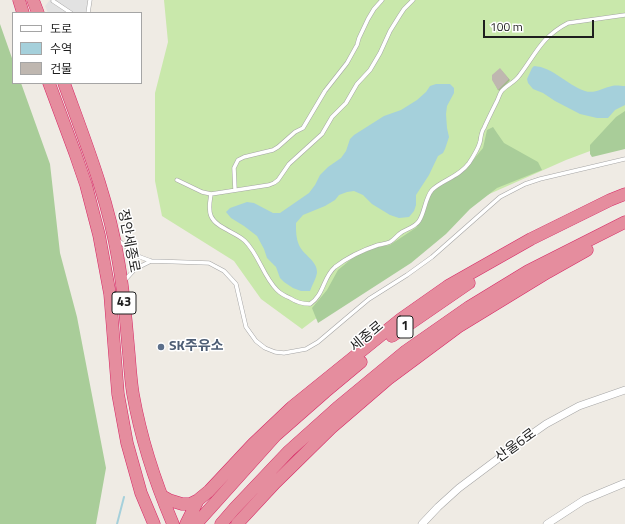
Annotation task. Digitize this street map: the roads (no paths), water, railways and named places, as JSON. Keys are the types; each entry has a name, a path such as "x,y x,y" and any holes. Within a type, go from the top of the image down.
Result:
{"highway":[{"path":"19,0 24,12"},
{"path":"34,0 38,12"},
{"name":"정안세종로","path":"49,84 86,185 99,236 110,294 118,394 126,436 141,493 154,524"},
{"name":"정안세종로","path":"64,84 88,147 114,236 122,288 133,393 143,440 173,524"},
{"path":"162,496 182,504 190,504 198,500 209,491 253,444 292,408 401,319 448,286 531,239 625,194"},
{"name":"세종로","path":"196,524 276,435 396,333 457,290 522,251 625,200"},
{"name":"1","path":"220,524 289,451 337,408 406,351 469,307 528,271 625,222"},
{"path":"237,524 275,483 331,428 388,379 458,327 548,272 625,229"},
{"path":"186,524 198,500"}],"street":[{"name":"산울6로","path":"422,524 459,488 546,424 579,406 625,390"},
{"path":"547,524 584,500 625,483"}],"lane":[{"path":"88,12 90,0"},
{"path":"235,190 234,168 238,160 244,157 273,150 295,132 303,128 325,91 346,63 357,45 368,19 382,0"},
{"path":"178,180 202,192 211,194 274,183 290,164 322,134 332,117 346,102 357,84 370,70 393,26 404,9 413,0"},
{"path":"53,1 70,12"},
{"path":"211,194 210,211 214,220 225,229 240,236 245,241 256,255 269,281 278,291 300,303 310,304 317,299 332,270 359,252 389,242 418,222 432,190 458,174 468,165 480,144 483,129 501,91 514,82 533,54 546,39 568,23 625,15"},
{"path":"114,236 140,257 151,261 209,263 224,270 236,284 246,327 256,341 265,348 275,352 284,353 306,349 318,342 369,299 432,257 500,197 525,184 540,179 625,158"},
{"path":"122,288 126,279 135,269 151,261"}],"water":[{"path":"534,66 547,69 572,85 588,92 614,86 625,86 625,105 615,110 608,118 597,118 580,114 533,89 528,83 527,79"},
{"path":"436,84 450,84 454,88 454,93 447,106 446,114 449,137 443,153 438,156 429,175 416,195 416,205 414,211 409,217 399,218 390,215 372,204 363,195 354,191 339,195 335,200 325,206 303,215 296,223 299,245 317,269 317,273 310,291 301,291 284,282 280,278 276,267 267,258 257,236 231,218 226,212 230,208 247,202 254,203 273,213 280,213 309,193 320,175 341,158 346,151 350,139 354,135 384,116 401,110 417,100 430,86"}],"waterway":[{"path":"117,524 124,497"}],"place":[{"name":"SK주유소","path":"161,347"}]}
